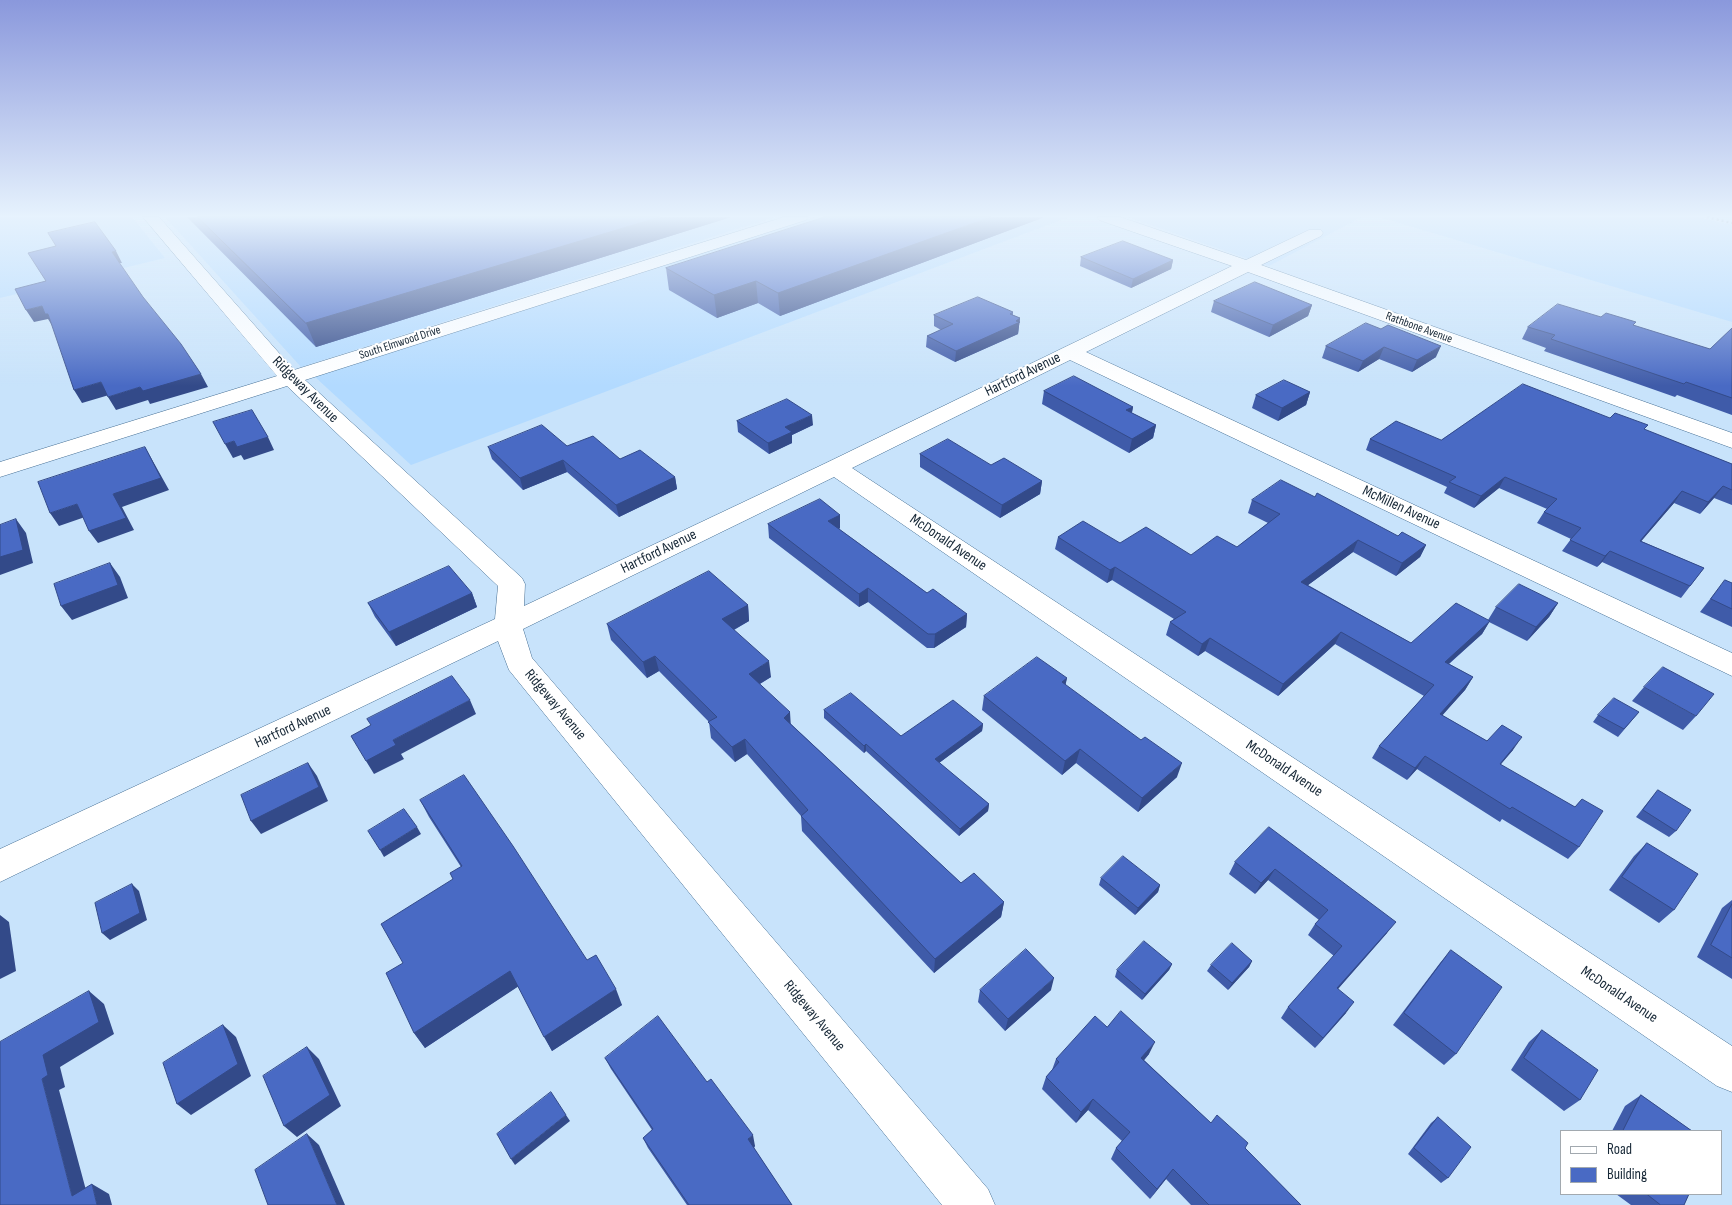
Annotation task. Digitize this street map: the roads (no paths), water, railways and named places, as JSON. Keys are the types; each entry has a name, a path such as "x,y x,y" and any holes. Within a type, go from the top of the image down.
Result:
{"street":[{"name":"Ridgeway Avenue","path":"200,273 290,378 512,584 508,625 519,662 972,1205"},
{"name":"South Elmwood Drive","path":"0,470 622,273"},
{"name":"Hartford Avenue","path":"0,866 508,625 1231,273"},
{"name":"Rathbone Avenue","path":"1267,273 1732,441"},
{"name":"McMillen Avenue","path":"1070,352 1732,665"},
{"name":"McDonald Avenue","path":"835,467 1732,1071"}]}
